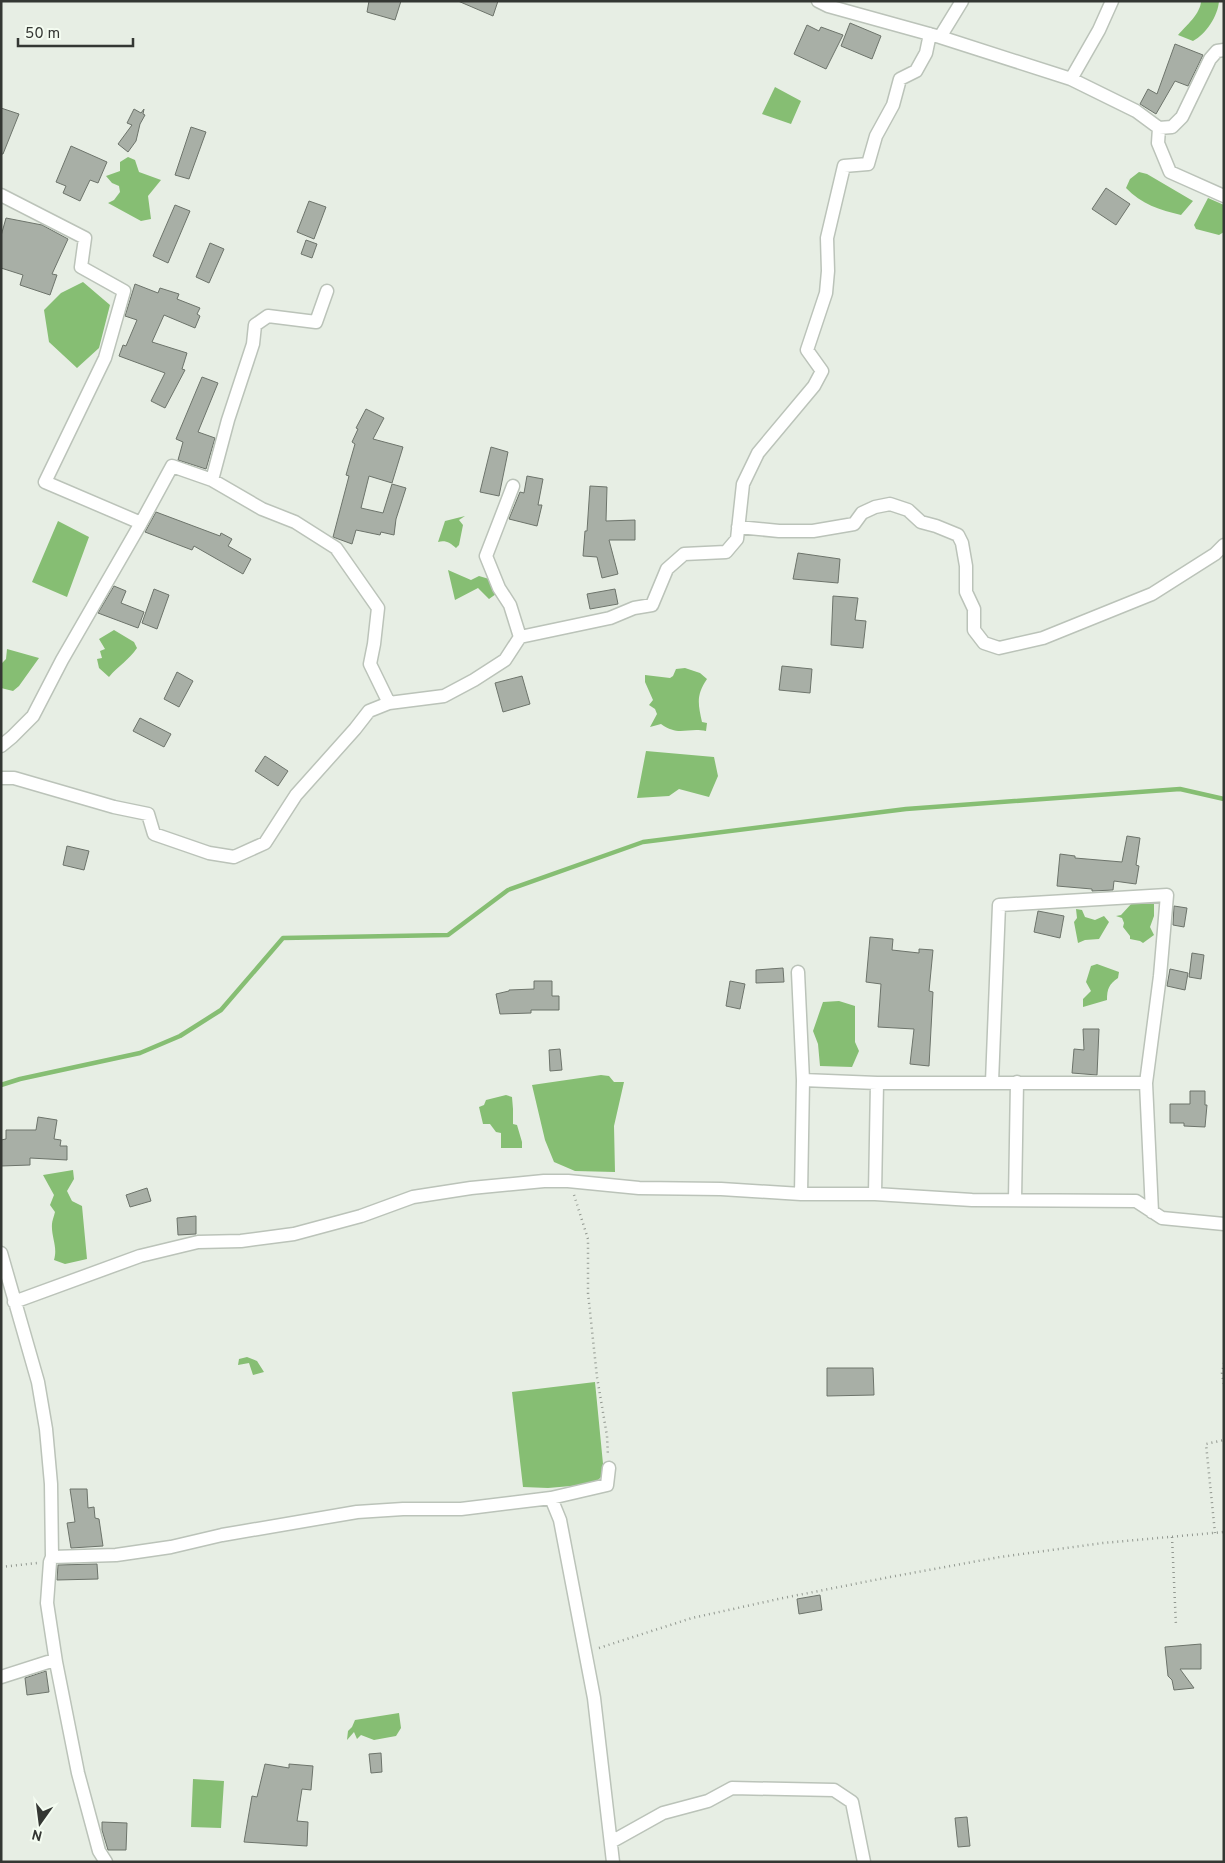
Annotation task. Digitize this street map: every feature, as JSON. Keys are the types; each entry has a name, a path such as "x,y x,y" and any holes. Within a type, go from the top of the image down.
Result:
{"street":[{"path":"818,1 828,6 935,36 1071,80 1136,111 1159,128 1172,127 1182,117 1210,59 1216,51 1224,50"},
{"path":"1,778 14,778 114,807 148,814 154,834 209,852 234,856 265,843 296,795 355,730 369,711 389,703 444,696 505,660 520,637 610,618 634,608 652,605 667,569 684,554 726,552 738,539 743,484 758,453 814,386 822,371 808,350 826,293 828,271 827,238 844,166 868,164 876,136 893,104 900,79 916,71 935,36 962,1"},
{"path":"1071,80 1099,30 1112,1"},
{"path":"1159,128 1158,143 1170,172 1224,196"},
{"path":"1,195 85,238 80,267 124,291 104,358 45,482 141,523"},
{"path":"212,480 228,420 253,344 255,325 268,316 316,322 327,291"},
{"path":"1,746 12,738 33,716 62,660 172,466 212,480 262,509 295,522 336,548 378,608 370,664 389,703"},
{"path":"513,486 486,556 500,588 510,605 520,637"},
{"path":"738,526 779,531 813,531 854,524 862,513 874,507 890,504 900,506 908,510 921,522 958,535 962,543 966,566 966,592 974,609 974,630 984,643 999,648 1042,638 1152,594 1215,554 1224,545"},
{"path":"992,1082 999,905 1167,895 1160,976 1146,1084 1152,1212"},
{"path":"798,972 803,1080 801,1194"},
{"path":"803,1080 877,1083 1017,1082 1146,1084"},
{"path":"1015,1200 1017,1082"},
{"path":"875,1194 877,1083"},
{"path":"14,1302 140,1256 198,1242 241,1241 294,1234 362,1216 413,1197 535,1182 568,1181 639,1188 721,1189 801,1194 875,1194 972,1200 1136,1201 1162,1218 1224,1224"},
{"path":"1,1253 38,1382 46,1429 52,1484 51,1560 47,1602 56,1662 78,1773 99,1851 106,1862"},
{"path":"51,1560 116,1555 171,1547 222,1535 357,1512 403,1509 461,1509 551,1498 607,1485 609,1468"},
{"path":"551,1498 560,1520 594,1698 613,1862"},
{"path":"1,1677 48,1662 56,1662"},
{"path":"611,1842 663,1813 708,1801 732,1788 834,1790 852,1802 864,1862"}],"path":[{"path":"568,1181 588,1239 588,1293 607,1436 609,1468"},
{"path":"1224,1363 1222,1373 1224,1386"},
{"path":"1215,1533 1206,1444 1224,1440"},
{"path":"586,1652 692,1618 783,1598 1000,1557 1103,1543 1224,1532"},
{"path":"1172,1537 1176,1626"},
{"path":"1,1567 51,1560"}],"shaded area":[{"path":"1201,1 1219,1 1216,13 1210,24 1193,41 1178,35 1196,15"},
{"path":"775,87 801,101 791,124 762,114"},
{"path":"128,157 135,160 139,172 161,180 148,196 151,219 141,221 108,203 114,200 120,192 119,186 112,183 106,176 120,171 120,162"},
{"path":"1139,172 1147,174 1193,201 1181,215 1144,202 1126,188 1130,179"},
{"path":"1208,198 1224,205 1224,232 1219,235 1196,229 1194,225"},
{"path":"83,282 110,305 99,348 77,368 49,342 44,310 61,293"},
{"path":"465,516 459,520 463,525 459,545 456,548 448,542 438,542 445,521"},
{"path":"58,521 89,537 67,597 32,582"},
{"path":"448,570 471,580 479,576 489,579 496,594 489,599 478,588 455,600"},
{"path":"114,630 134,642 137,648 109,677 99,668 97,659 102,658 100,651 105,649 99,639"},
{"path":"7,649 39,658 19,686 13,691 1,688 1,664 6,659"},
{"path":"685,668 700,673 707,679 701,690 699,700 702,722 707,723 706,731 678,731 661,724 650,727 657,714 655,709 649,705 653,700 645,682 645,675 670,678 676,669"},
{"path":"646,751 714,757 718,776 709,797 679,789 669,796 637,798"},
{"path":"1150,902 1154,904 1154,916 1150,927 1154,935 1143,943 1130,939 1130,936 1123,927 1122,918 1116,916 1121,915 1132,903 1147,904"},
{"path":"1076,909 1082,910 1085,917 1095,920 1104,916 1109,922 1099,939 1085,940 1078,943 1074,922 1077,918"},
{"path":"1097,964 1119,972 1118,978 1109,987 1107,1000 1083,1007 1083,999 1091,991 1086,982 1091,966"},
{"path":"839,1001 855,1006 855,1042 859,1051 852,1067 820,1066 818,1044 813,1031 823,1002"},
{"path":"601,1075 609,1076 614,1082 624,1082 614,1126 615,1172 575,1171 554,1162 545,1140 532,1085"},
{"path":"506,1095 512,1097 513,1124 517,1125 522,1148 501,1148 501,1133 496,1132 490,1124 483,1124 479,1107 484,1105 486,1100"},
{"path":"73,1170 74,1179 67,1191 72,1201 82,1206 87,1259 65,1264 54,1260 52,1224 55,1212 50,1205 54,1195 43,1175"},
{"path":"247,1357 257,1361 264,1372 253,1375 249,1363 238,1365 239,1359"},
{"path":"595,1382 604,1474 594,1484 548,1488 523,1487 512,1392"},
{"path":"399,1713 401,1728 396,1736 374,1740 361,1735 357,1739 354,1732 347,1740 348,1731 355,1720"},
{"path":"193,1779 224,1781 221,1828 191,1827"}],"building":[{"path":"369,1 401,1 395,20 367,12"},
{"path":"458,1 498,1 493,16"},
{"path":"850,23 881,36 872,59 841,46"},
{"path":"807,25 819,31 821,27 843,35 826,69 794,54"},
{"path":"1175,44 1203,55 1188,86 1175,81 1156,114 1140,104 1148,89 1157,94"},
{"path":"1,108 19,114 3,154 1,154"},
{"path":"134,109 141,113 144,109 143,114 145,115 140,124 136,141 128,152 118,144 132,125 127,123"},
{"path":"191,127 206,132 189,179 175,175"},
{"path":"71,146 107,162 98,183 90,180 80,201 63,193 66,186 56,182"},
{"path":"1106,188 1130,204 1116,225 1092,209"},
{"path":"309,201 326,207 314,239 297,232"},
{"path":"175,205 190,211 168,263 153,256"},
{"path":"6,218 42,225 68,239 52,274 57,275 50,295 20,285 23,275 1,268 1,236"},
{"path":"306,240 317,244 312,258 301,254"},
{"path":"210,243 224,249 209,283 196,277"},
{"path":"135,284 158,293 160,288 179,294 177,299 200,308 197,314 200,316 195,328 164,315 152,342 187,353 182,369 185,370 165,408 151,401 165,373 119,356 123,345 126,346 137,320 125,316"},
{"path":"202,377 218,383 198,432 215,438 206,469 178,460 183,442 176,439"},
{"path":"366,409 384,418 373,439 403,447 392,483 369,476 361,508 383,513 392,484 406,488 396,519 394,535 381,532 380,535 356,530 352,544 333,537 349,476 346,475 355,444 352,442 358,429 356,428"},
{"path":"491,447 508,452 499,496 480,492"},
{"path":"527,476 543,479 538,505 542,505 537,526 509,519 520,492 524,493"},
{"path":"590,486 607,487 606,521 635,520 635,540 609,540 618,574 602,578 597,557 583,556"},
{"path":"156,512 220,536 221,533 232,539 228,546 251,559 243,574 194,546 192,550 145,532"},
{"path":"798,553 840,559 838,583 793,579"},
{"path":"114,586 126,591 121,603 144,612 138,628 98,613"},
{"path":"154,589 169,595 157,629 142,623"},
{"path":"615,589 618,604 590,609 587,594"},
{"path":"833,596 858,598 855,620 866,621 863,648 831,645"},
{"path":"782,666 812,669 810,693 779,690"},
{"path":"177,672 193,681 179,707 164,699"},
{"path":"522,676 530,704 503,712 495,683"},
{"path":"140,718 171,734 164,747 133,731"},
{"path":"265,756 288,771 278,786 255,771"},
{"path":"1127,836 1140,838 1136,865 1139,866 1136,884 1114,881 1113,890 1092,891 1092,889 1057,886 1060,854 1075,856 1075,858 1122,862"},
{"path":"67,846 89,851 84,870 63,865"},
{"path":"1174,906 1187,908 1184,927 1173,925"},
{"path":"1038,911 1064,916 1060,938 1034,932"},
{"path":"870,937 893,939 892,950 919,953 919,949 933,950 929,991 933,992 929,1066 910,1064 914,1029 878,1027 881,984 866,982"},
{"path":"1192,953 1204,955 1201,979 1189,977"},
{"path":"783,968 784,982 756,983 756,970"},
{"path":"1170,969 1188,973 1185,990 1167,986"},
{"path":"534,981 552,981 552,996 559,996 559,1010 531,1010 531,1013 500,1014 496,994 509,990 534,989"},
{"path":"730,981 745,984 740,1009 726,1006"},
{"path":"1083,1029 1099,1029 1097,1075 1072,1073 1074,1049 1084,1050"},
{"path":"560,1049 562,1070 550,1071 549,1050"},
{"path":"1190,1091 1205,1091 1205,1105 1207,1105 1205,1127 1184,1126 1184,1123 1170,1123 1170,1104 1190,1104"},
{"path":"38,1117 57,1120 54,1139 61,1140 60,1146 67,1146 67,1160 30,1158 30,1165 1,1166 1,1140 6,1139 6,1130 36,1130"},
{"path":"147,1188 151,1201 130,1207 126,1195"},
{"path":"196,1216 196,1234 178,1235 177,1218"},
{"path":"827,1368 873,1368 874,1395 827,1396"},
{"path":"70,1489 87,1489 88,1508 94,1507 95,1518 99,1519 103,1546 71,1548 67,1523 75,1522"},
{"path":"97,1564 98,1579 57,1580 58,1565"},
{"path":"820,1595 822,1610 799,1614 797,1599"},
{"path":"1201,1644 1201,1669 1180,1669 1194,1688 1174,1690 1172,1680 1168,1676 1165,1647"},
{"path":"46,1671 49,1692 27,1695 25,1678"},
{"path":"381,1753 382,1772 371,1773 369,1754"},
{"path":"265,1764 289,1768 289,1764 313,1766 311,1790 302,1789 297,1821 308,1822 307,1846 244,1842 252,1796 257,1797"},
{"path":"967,1817 970,1846 958,1847 955,1818"},
{"path":"102,1822 127,1823 126,1850 108,1850 102,1830"}],"waterway":[{"path":"1,1085 20,1079 140,1053 180,1036 221,1010 283,938 448,935 508,890 643,842 906,809 1180,789 1224,799"}]}
